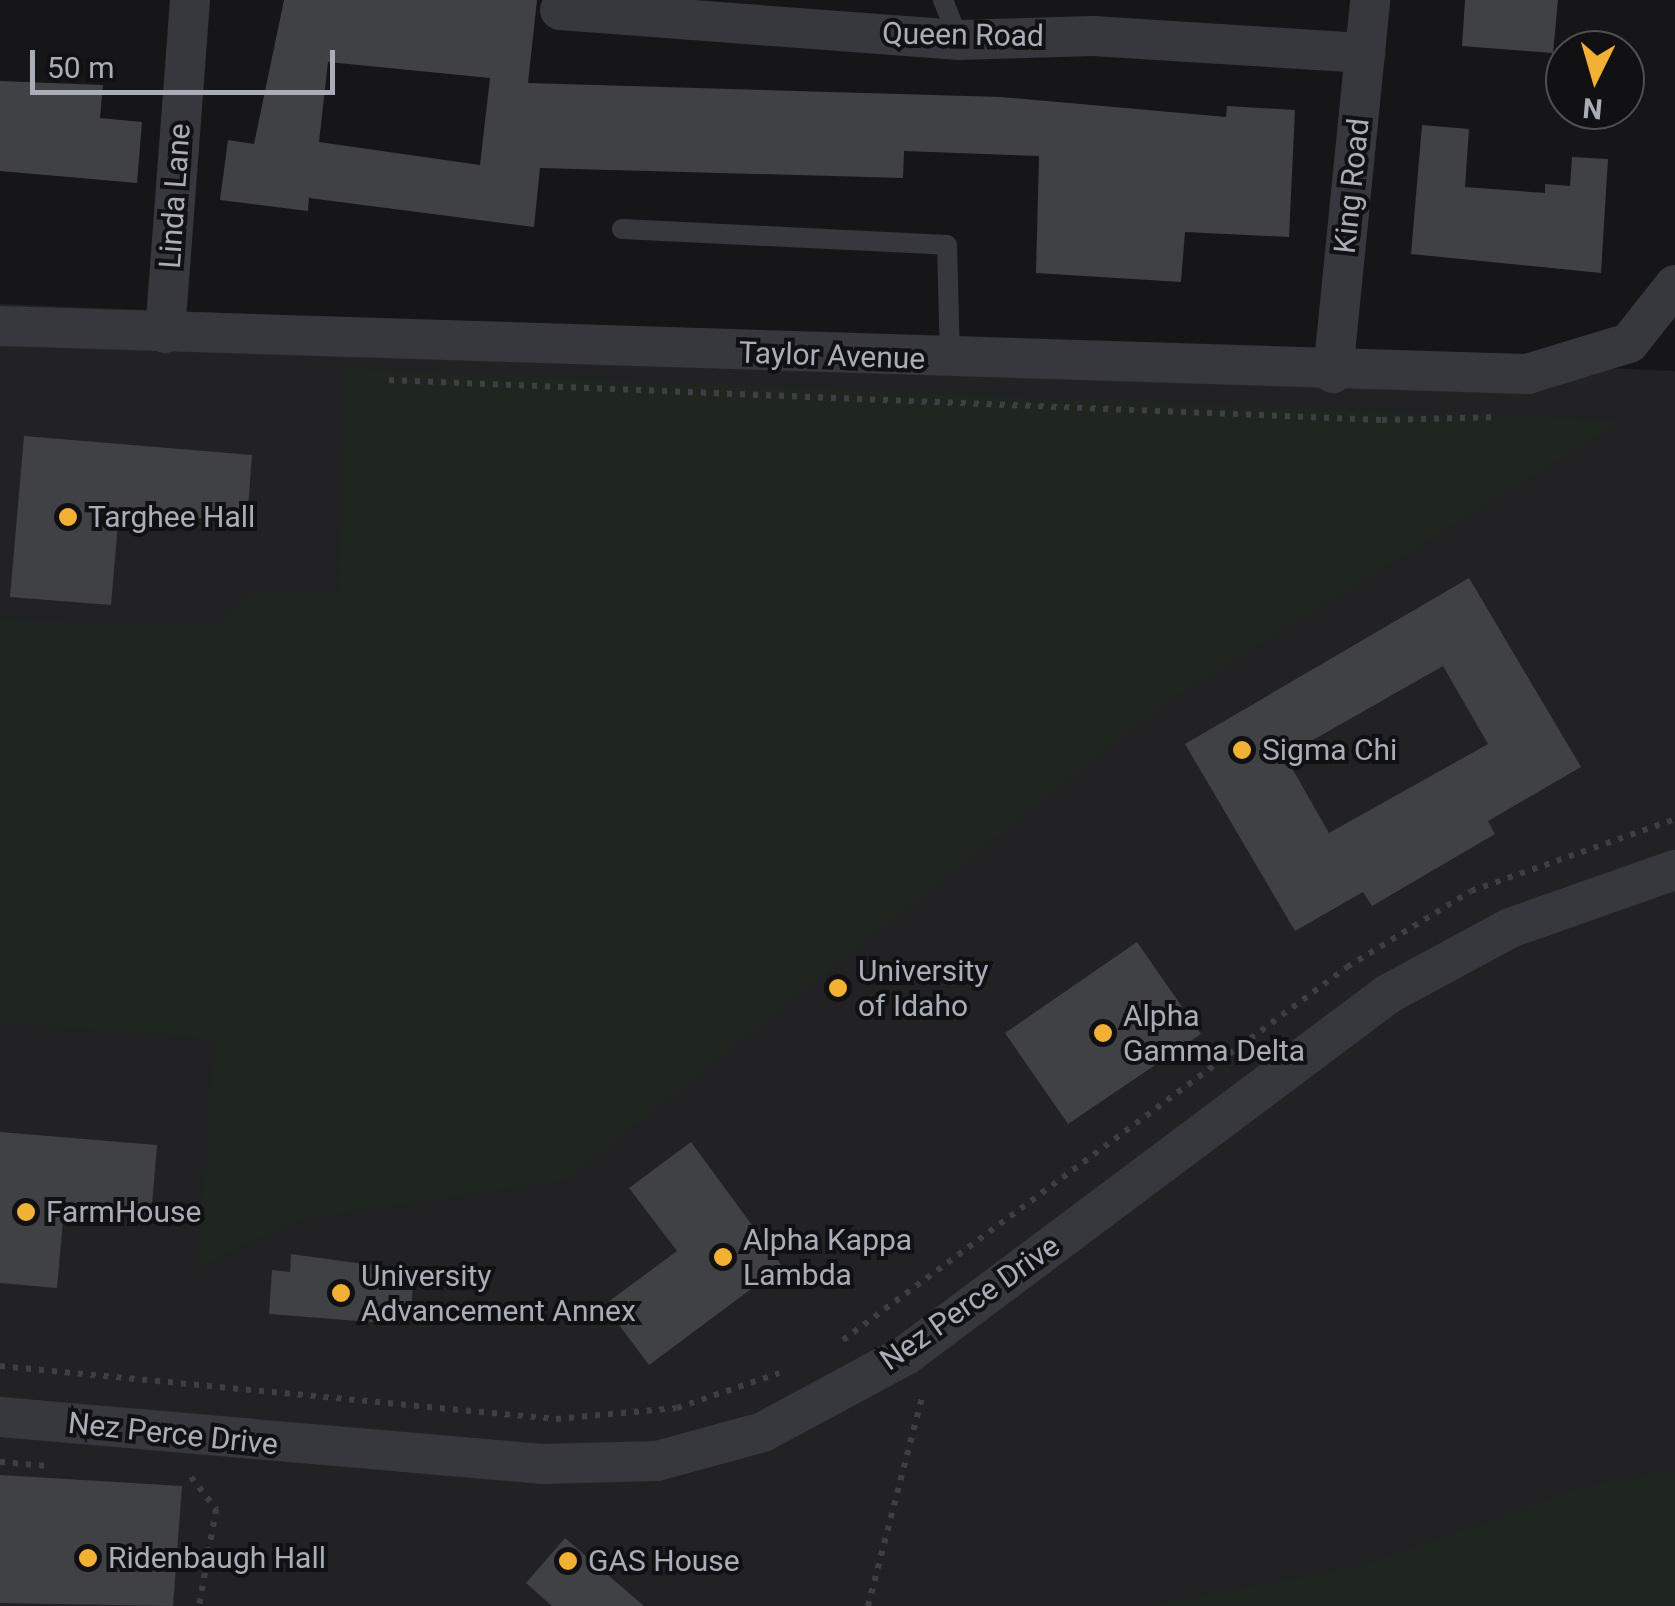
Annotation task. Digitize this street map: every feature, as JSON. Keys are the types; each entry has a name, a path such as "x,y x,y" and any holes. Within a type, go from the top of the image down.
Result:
{"street":[{"name":"Linda Lane","path":"165,332 190,0"},
{"name":"King Road","path":"1332,373 1370,0"},
{"name":"Queen Road","path":"561,5 959,40 1093,36 1365,53"},
{"name":"Taylor Avenue","path":"0,326 1332,373 1527,374 1583,364 1652,324 1675,285"},
{"name":"Nez Perce Drive","path":"0,1417 356,1453 657,1461 763,1432 906,1356 1388,994 1510,928 1675,870"}],"lane":[{"path":"943,0 959,40"},
{"path":"622,229 946,245 950,360"}],"path":[{"path":"834,1346 1347,967 1471,892 1675,819"},
{"path":"868,1606 923,1392 906,1356"},
{"path":"0,1366 556,1419 677,1408 785,1370"},
{"path":"0,1462 58,1466"},
{"path":"175,1476 202,1483 216,1509 199,1606"}],"shaded area":[{"name":"University of Idaho","path":"0,304 1675,371 1675,1606 0,1606"},
{"path":"345,370 1622,421 1165,703 566,1180 296,1220 197,1269 214,1039 0,1022 0,619 213,626 253,591 338,594"},
{"path":"1675,1470 1675,1606 1152,1606 1367,1564 1590,1485"}],"building":[{"path":"284,0 537,0 528,83 1001,97 1226,117 1227,106 1295,110 1289,237 1185,232 1181,282 1036,273 1039,156 904,151 903,178 540,168 534,227 309,198 308,211 220,200 228,140 254,144","holes":["328,62 490,78 480,165 319,142"]},
{"path":"1465,0 1558,0 1555,30 1545,30 1545,52 1462,46"},
{"path":"0,81 103,85 100,118 142,122 137,183 0,171"},
{"path":"1422,125 1469,129 1465,187 1545,193 1545,184 1570,186 1572,157 1608,159 1601,273 1411,254"},
{"name":"Targhee Hall","path":"24,436 252,455 247,522 119,512 111,605 10,597"},
{"name":"Sigma Chi","path":"1469,578 1581,767 1488,821 1495,834 1372,906 1363,892 1295,931 1185,744","holes":["1443,666 1488,744 1329,833 1285,756"]},
{"name":"Alpha Gamma Delta","path":"1137,942 1201,1034 1068,1124 1005,1033"},
{"name":"FarmHouse","path":"0,1132 157,1145 151,1217 64,1209 57,1288 0,1283"},
{"name":"Alpha Kappa Lambda","path":"691,1142 782,1266 649,1365 604,1305 677,1251 629,1188"},
{"name":"University Advancement Annex","path":"291,1254 414,1271 410,1325 269,1314 272,1270 290,1272"},
{"name":"Ridenbaugh Hall","path":"0,1475 182,1486 173,1606 0,1603"},
{"name":"GAS House","path":"565,1538 644,1606 552,1606 526,1583"}],"place":[{"name":"Targhee Hall","path":"68,517"},
{"name":"Sigma Chi","path":"1242,750"},
{"name":"University of Idaho","path":"838,988"},
{"name":"Alpha Gamma Delta","path":"1103,1033"},
{"name":"FarmHouse","path":"26,1212"},
{"name":"Alpha Kappa Lambda","path":"723,1257"},
{"name":"University Advancement Annex","path":"341,1293"},
{"name":"Ridenbaugh Hall","path":"88,1558"},
{"name":"GAS House","path":"568,1561"}]}
